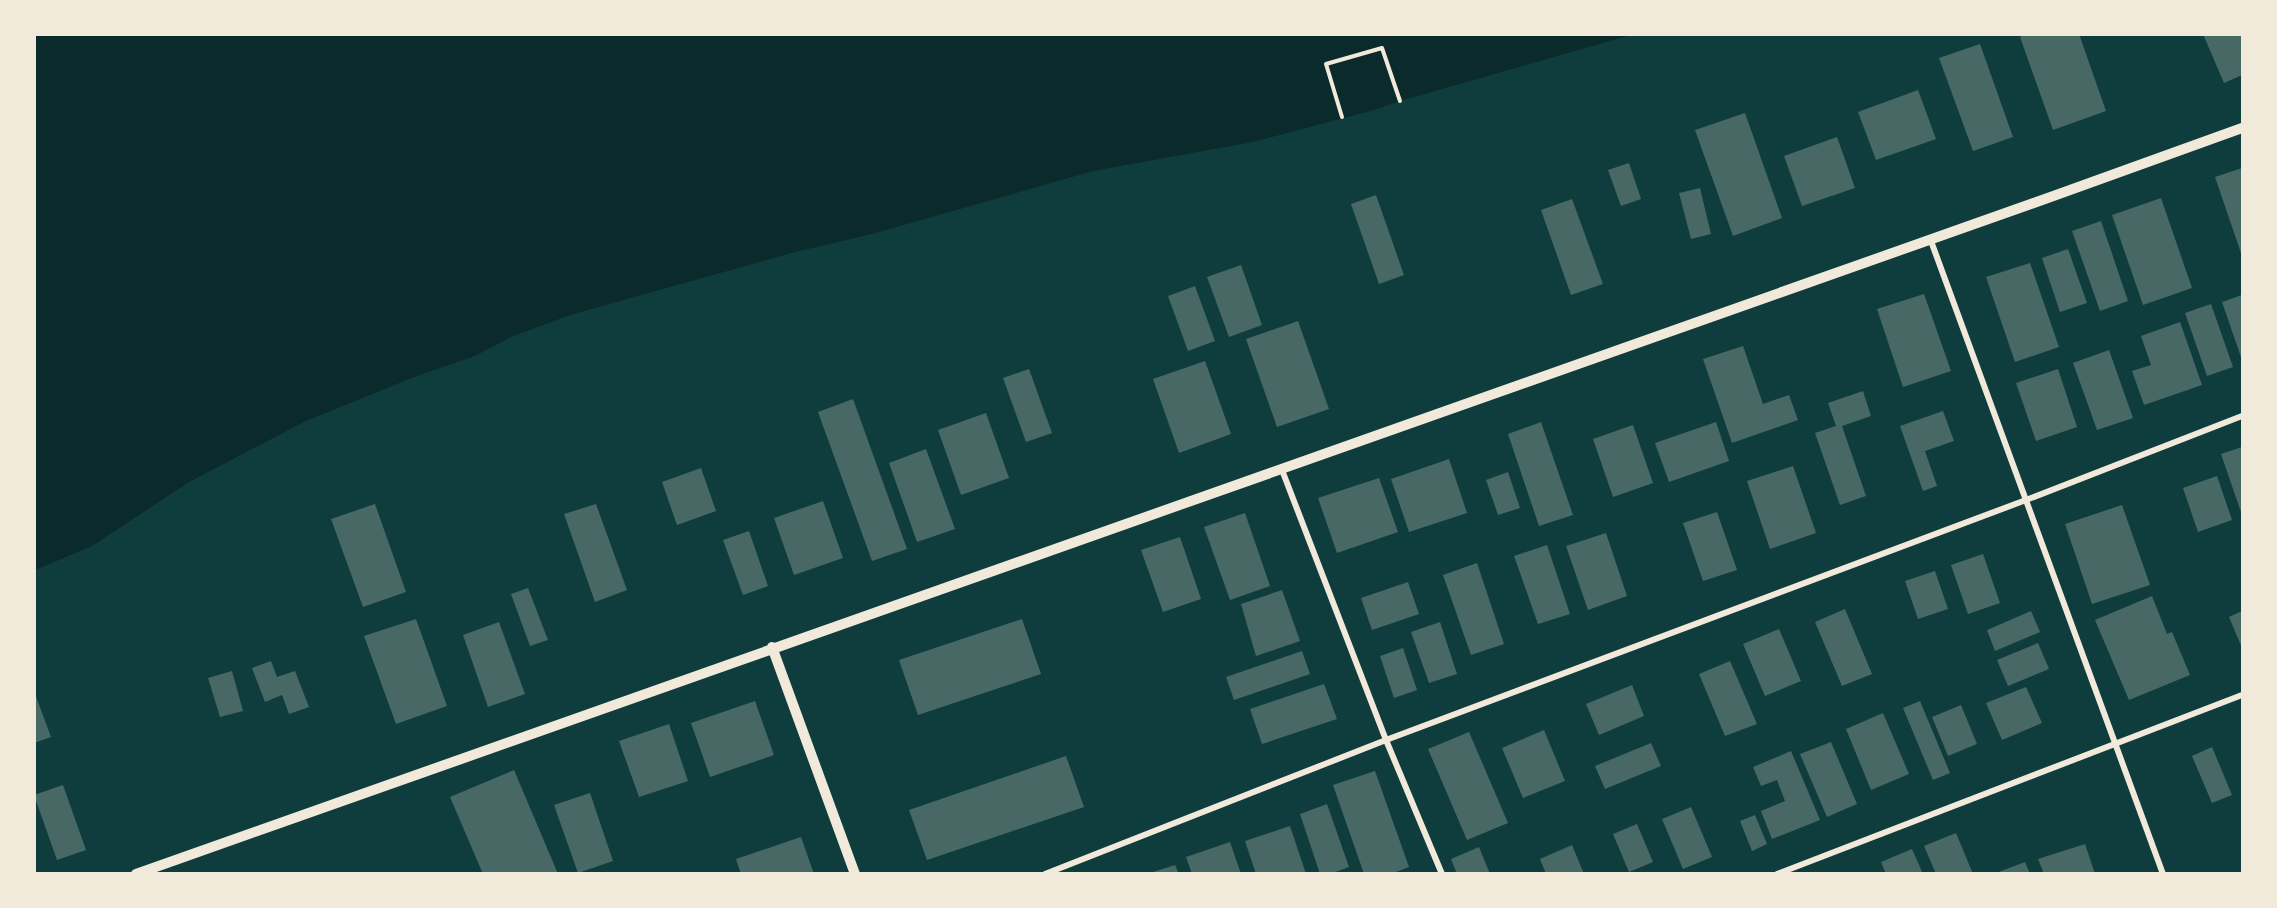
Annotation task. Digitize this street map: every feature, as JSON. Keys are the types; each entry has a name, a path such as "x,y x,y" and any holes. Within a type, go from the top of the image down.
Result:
{"street":[{"path":"136,873 772,647 1930,241 2242,128"},
{"path":"1930,241 2163,873"},
{"path":"1045,873 1386,740 2026,500 2242,416"},
{"path":"1282,470 1386,740 1442,873"},
{"path":"772,647 855,873"},
{"path":"1777,873 2242,694"}],"path":[{"path":"1342,117 1326,64 1382,48 1400,100"}],"water":[{"path":"35,35 1631,35 1374,110 1253,142 1093,171 872,234 795,252 570,315 511,337 475,356 414,377 306,421 189,482 92,546 35,570"}],"building":[{"path":"2026,34 2079,34 2106,111 2053,130 2020,37"},
{"path":"2203,34 2242,34 2242,75 2224,83"},
{"path":"1980,44 2013,137 1973,151 1939,58"},
{"path":"1918,90 1936,139 1876,160 1858,112"},
{"path":"1745,113 1782,218 1733,236 1695,130"},
{"path":"1837,137 1855,188 1802,206 1784,156"},
{"path":"1629,163 1641,199 1621,206 1608,170"},
{"path":"2242,168 2242,256 2215,177"},
{"path":"1700,188 1711,234 1691,239 1679,193"},
{"path":"1376,195 1404,275 1379,284 1351,204"},
{"path":"2161,198 2192,288 2143,305 2112,215"},
{"path":"1572,199 1603,284 1571,295 1541,210"},
{"path":"2101,221 2128,301 2100,311 2072,231"},
{"path":"2068,249 2087,303 2060,312 2042,258"},
{"path":"2030,263 2059,347 2015,362 1986,277"},
{"path":"1241,265 1262,325 1229,337 1207,277"},
{"path":"1195,286 1215,341 1188,351 1168,296"},
{"path":"1924,294 1951,371 1903,387 1877,309"},
{"path":"2242,295 2242,360 2222,302"},
{"path":"2211,304 2233,367 2207,376 2185,313"},
{"path":"1298,321 1329,409 1277,427 1246,339"},
{"path":"2180,322 2202,385 2144,405 2132,371 2151,365 2141,336"},
{"path":"1743,346 1763,404 1789,395 1798,420 1732,443 1703,359"},
{"path":"2109,350 2133,418 2097,430 2073,363"},
{"path":"1205,361 1231,434 1179,453 1153,379"},
{"path":"1029,369 1052,433 1026,442 1003,378"},
{"path":"2058,369 2077,427 2036,441 2016,383"},
{"path":"1863,391 1871,416 1842,426 1866,496 1840,505 1815,433 1836,426 1828,403"},
{"path":"853,399 907,549 872,561 818,412"},
{"path":"1943,411 1954,441 1925,451 1937,486 1923,491 1900,426"},
{"path":"986,413 1009,478 961,495 938,430"},
{"path":"1541,422 1573,515 1539,526 1508,434"},
{"path":"1716,422 1729,461 1669,482 1655,443"},
{"path":"1633,425 1653,483 1613,497 1593,439"},
{"path":"2242,447 2242,515 2221,454"},
{"path":"926,449 955,529 917,542 889,463"},
{"path":"1449,459 1467,513 1409,532 1391,479"},
{"path":"1793,466 1816,533 1770,549 1747,481"},
{"path":"701,468 716,511 677,525 662,482"},
{"path":"1508,472 1520,508 1498,515 1486,480"},
{"path":"2217,476 2232,520 2198,532 2183,488"},
{"path":"1379,478 1398,532 1337,553 1318,498"},
{"path":"823,501 843,558 794,575 774,518"},
{"path":"375,504 406,592 363,607 331,519"},
{"path":"596,504 627,590 595,602 564,514"},
{"path":"2122,505 2150,585 2092,604 2065,524"},
{"path":"1717,512 1737,570 1703,581 1683,523"},
{"path":"1245,513 1270,586 1230,600 1204,527"},
{"path":"749,531 768,586 743,595 723,540"},
{"path":"1606,533 1627,596 1588,610 1566,546"},
{"path":"1180,537 1201,599 1163,612 1141,550"},
{"path":"1547,545 1570,614 1538,624 1514,556"},
{"path":"1983,554 2000,603 1968,614 1951,565"},
{"path":"1477,563 1504,644 1471,655 1443,575"},
{"path":"1935,571 1948,609 1918,619 1905,581"},
{"path":"1408,582 1419,614 1372,630 1361,598"},
{"path":"528,588 548,640 530,646 511,594"},
{"path":"1282,590 1300,641 1256,656 1241,604"},
{"path":"2152,596 2167,634 2172,632 2190,675 2129,700 2095,620"},
{"path":"1845,609 1872,674 1842,686 1815,622"},
{"path":"2031,611 2040,632 1995,651 1987,630"},
{"path":"2242,611 2242,648 2229,617"},
{"path":"416,619 447,706 396,724 364,636"},
{"path":"1022,619 1041,674 918,715 899,660"},
{"path":"499,622 525,694 488,707 463,635"},
{"path":"1440,622 1457,674 1429,683 1411,632"},
{"path":"1779,629 1801,681 1765,696 1743,644"},
{"path":"2038,643 2049,669 2008,686 1997,660"},
{"path":"1403,648 1417,690 1394,698 1380,656"},
{"path":"1302,651 1310,674 1234,700 1226,677"},
{"path":"271,661 277,677 295,671 309,707 289,714 282,695 265,702 252,668"},
{"path":"1730,661 1757,724 1725,736 1699,674"},
{"path":"232,671 243,711 220,717 208,678"},
{"path":"1324,684 1337,719 1262,744 1250,709"},
{"path":"1632,685 1644,716 1599,735 1586,704"},
{"path":"2026,687 2042,723 2002,740 1986,703"},
{"path":"34,691 51,737 34,743"},
{"path":"755,701 774,755 710,777 691,723"},
{"path":"1920,701 1950,773 1933,780 1903,708"},
{"path":"1961,705 1977,744 1948,756 1932,717"},
{"path":"1883,713 1909,774 1871,790 1846,729"},
{"path":"669,724 688,781 639,797 619,741"},
{"path":"1544,730 1565,781 1523,798 1502,748"},
{"path":"1469,732 1508,823 1467,840 1428,749"},
{"path":"1831,742 1857,804 1827,817 1800,754"},
{"path":"1651,743 1661,766 1605,789 1595,766"},
{"path":"2212,747 2232,795 2212,803 2192,756"},
{"path":"1791,751 1820,820 1772,839 1761,811 1785,801 1777,780 1761,786 1753,767"},
{"path":"1066,756 1084,807 927,860 909,810"},
{"path":"514,770 558,874 483,874 450,797"},
{"path":"1375,771 1409,867 1391,874 1364,874 1333,785"},
{"path":"63,785 86,850 57,860 34,795"},
{"path":"590,793 613,861 578,873 554,805"},
{"path":"1327,804 1349,867 1330,874 1320,874 1300,814"},
{"path":"1691,807 1712,857 1683,869 1662,819"},
{"path":"1755,815 1767,844 1752,851 1740,821"},
{"path":"1637,824 1653,862 1629,872 1613,834"},
{"path":"1290,826 1306,874 1256,874 1245,841"},
{"path":"1956,833 1973,874 1936,874 1924,846"},
{"path":"801,837 814,874 741,874 736,859"},
{"path":"1230,842 1241,874 1192,874 1186,857"},
{"path":"2085,844 2095,874 2044,874 2038,859"},
{"path":"1572,845 1584,874 1546,874 1540,859"},
{"path":"1479,847 1490,874 1457,874 1451,859"},
{"path":"1912,849 1923,874 1886,874 1881,862"},
{"path":"2025,862 2030,874 1996,874 1996,873"},
{"path":"1175,865 1179,874 1150,873"}]}
